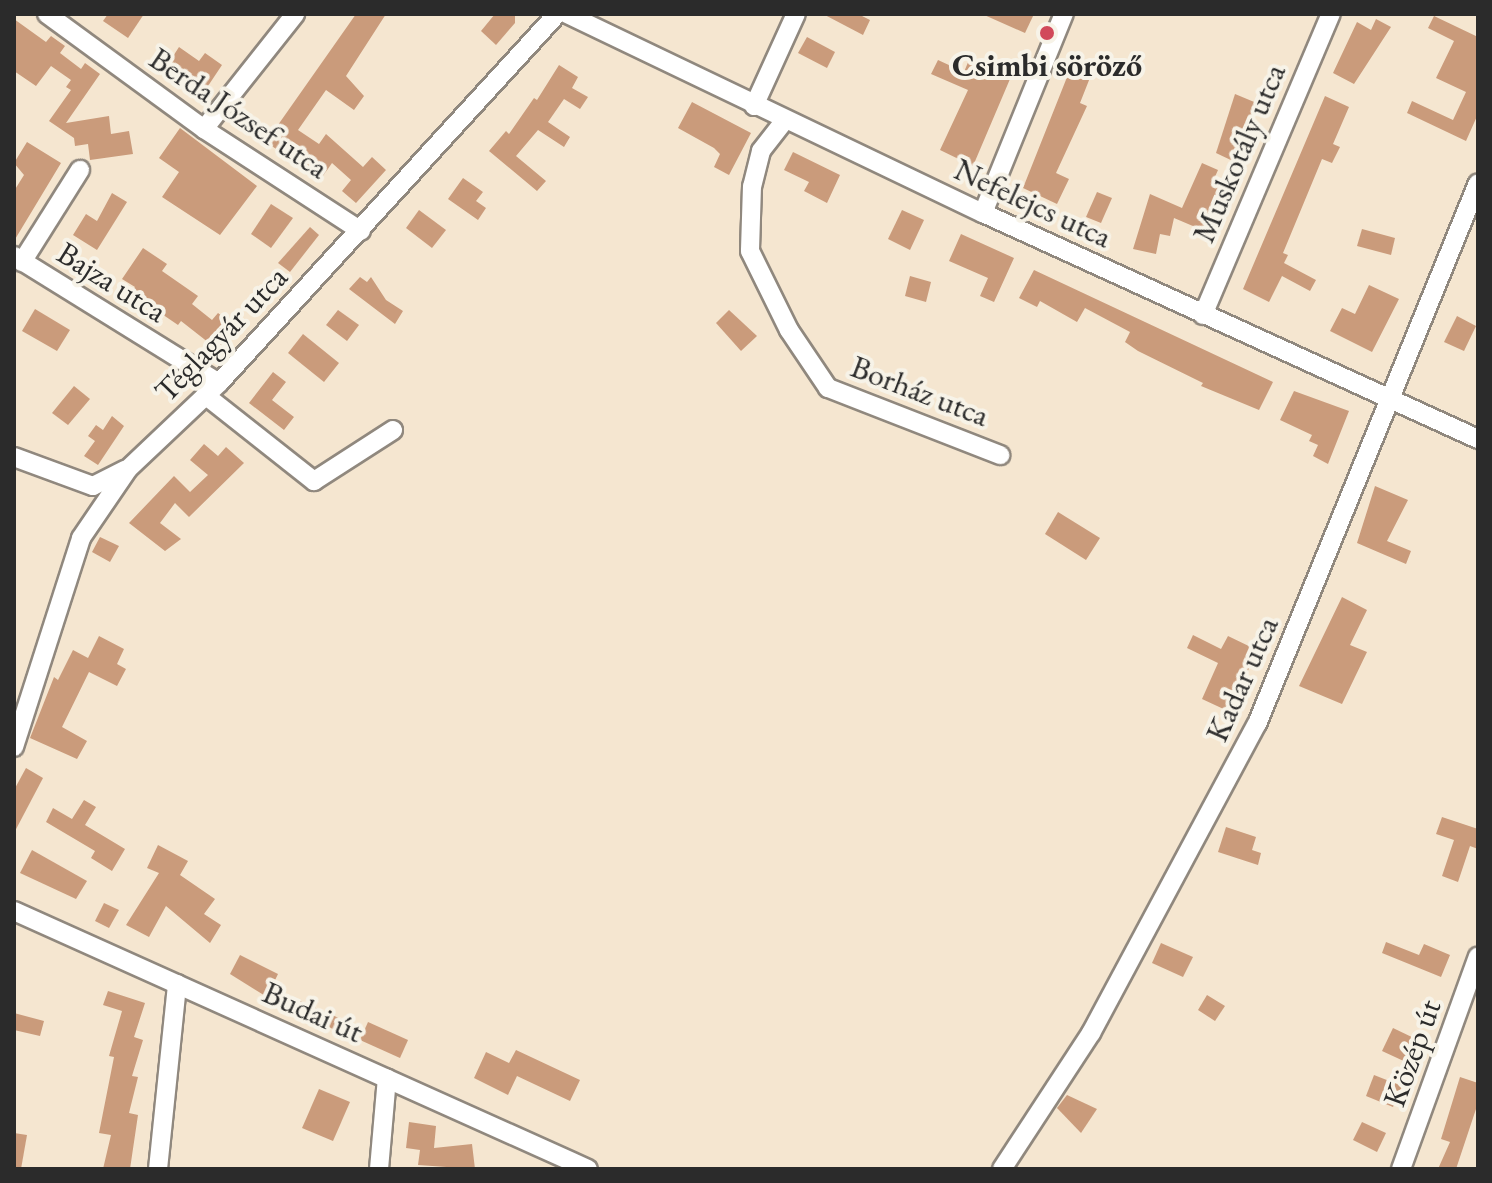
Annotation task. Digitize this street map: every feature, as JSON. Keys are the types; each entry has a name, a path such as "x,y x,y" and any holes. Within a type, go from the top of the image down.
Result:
{"street":[{"name":"Berda József utca","path":"47,14 204,129 361,231"},
{"path":"204,129 295,14"},
{"name":"Téglagyár utca","path":"14,747 81,538 128,469 212,389 361,231 557,14"},
{"name":"Nefelejcs utca","path":"567,14 983,213 1478,439"},
{"path":"754,106 796,14"},
{"path":"983,213 1064,14"},
{"name":"Muskotály utca","path":"1203,315 1331,14"},
{"name":"Borház utca","path":"785,120 758,163 752,186 750,251 789,330 828,388 1000,455"},
{"path":"18,259 80,170"},
{"name":"Kadar utca","path":"1002,1169 1091,1033 1257,724 1478,183"},
{"name":"Bajza utca","path":"18,259 212,389 314,481 393,430"},
{"path":"14,457 93,486 128,469"},
{"name":"Budai út","path":"14,911 588,1169"},
{"name":"Közép út","path":"1401,1169 1478,956"},
{"path":"158,1169 177,984"},
{"path":"379,1169 387,1078"}],"building":[{"path":"108,14 144,14 128,38 103,21"},
{"path":"356,14 386,14 346,76 364,96 354,110 326,90 298,130 319,144 326,134 363,167 372,157 386,170 356,203 342,191 351,180 332,163 321,179 299,164 305,155 290,143 282,153 266,142"},
{"path":"495,14 515,14 515,23 496,45 481,31"},
{"path":"823,14 858,14 870,20 863,35"},
{"path":"982,14 1034,14 1025,33"},
{"path":"1434,16 1478,37 1478,114 1466,141 1407,113 1412,101 1453,120 1466,92 1436,78 1454,41 1428,28"},
{"path":"14,19 46,42 51,36 65,46 60,53 81,69 85,63 100,74 66,123 109,116 111,134 129,131 133,154 90,160 88,144 75,146 74,138 49,121 71,90 66,87 71,80 51,66 36,86 14,71"},
{"path":"1376,19 1391,27 1354,84 1333,73 1357,22 1371,30"},
{"path":"807,37 835,52 827,68 798,53"},
{"path":"179,47 199,61 205,53 222,65 206,89 168,64"},
{"path":"1075,57 1095,65 1080,103 1087,106 1056,173 1069,179 1057,204 1023,188"},
{"path":"938,60 964,72 969,60 1010,79 973,166 940,150 968,90 931,74"},
{"path":"559,65 578,77 572,88 588,97 580,109 564,99 548,122 570,137 564,147 538,130 516,156 546,181 537,191 489,151 506,131 509,134 534,98 537,100"},
{"path":"1235,94 1259,104 1235,162 1216,153"},
{"path":"1325,96 1349,107 1333,144 1340,147 1332,163 1322,159 1283,253 1288,255 1284,263 1316,280 1310,291 1282,276 1269,302 1243,289"},
{"path":"692,102 751,133 729,175 714,167 720,154 714,148 678,128"},
{"path":"180,128 257,186 220,235 162,197 179,172 159,158"},
{"path":"27,142 61,163 14,241 14,191 24,175 14,163"},
{"path":"793,152 840,175 827,203 804,191 809,182 784,170"},
{"path":"1202,163 1218,170 1214,179 1228,185 1207,232 1174,218 1170,236 1160,234 1156,254 1133,249 1150,194 1182,208"},
{"path":"463,178 483,192 476,201 486,208 478,220 448,199"},
{"path":"1097,192 1112,198 1101,223 1086,217"},
{"path":"112,193 127,202 97,250 73,235 86,214 97,221"},
{"path":"271,204 293,218 271,248 251,234"},
{"path":"419,210 446,230 432,248 406,228"},
{"path":"902,210 924,220 910,250 888,239"},
{"path":"310,227 319,235 290,272 278,263"},
{"path":"1362,229 1395,238 1391,255 1357,246"},
{"path":"961,234 1014,258 994,302 980,296 988,278 949,261"},
{"path":"143,248 167,264 162,271 198,296 192,304 212,320 218,313 236,327 218,350 181,321 178,325 131,293 135,287 122,279"},
{"path":"1034,270 1273,382 1259,410 1201,386 1203,383 1138,351 1125,342 1130,332 1085,308 1077,322 1040,301 1037,307 1019,298"},
{"path":"910,276 931,282 926,302 905,296"},
{"path":"360,277 367,282 371,277 386,300 403,311 395,324 349,289"},
{"path":"1369,285 1399,299 1372,352 1330,331 1342,308 1355,314"},
{"path":"35,309 70,330 57,351 22,331"},
{"path":"338,310 359,325 347,341 326,325"},
{"path":"729,310 757,336 741,351 716,323"},
{"path":"1457,316 1476,326 1464,351 1444,342"},
{"path":"303,334 339,363 324,382 288,353"},
{"path":"273,372 286,382 272,400 294,417 284,430 249,403"},
{"path":"74,386 90,399 68,425 52,413"},
{"path":"1294,391 1349,411 1328,464 1313,456 1318,445 1309,441 1312,435 1280,420"},
{"path":"112,416 124,426 98,465 84,456 95,441 88,436 96,425 103,430"},
{"path":"204,444 218,456 226,447 244,463 189,517 175,503 160,523 181,539 165,551 129,523 174,476 190,492 208,475 190,460"},
{"path":"1375,486 1408,500 1387,541 1411,551 1406,564 1357,543"},
{"path":"1058,512 1100,538 1086,560 1045,534"},
{"path":"100,537 119,546 110,562 92,552"},
{"path":"1342,597 1367,610 1350,645 1367,652 1342,704 1299,686"},
{"path":"1193,635 1221,649 1228,636 1257,650 1230,712 1202,699 1218,663 1187,648"},
{"path":"99,636 124,649 117,664 126,669 117,686 89,672 62,727 87,741 77,759 30,738 54,677 58,680 73,650 88,658"},
{"path":"26,768 43,778 14,833 14,790"},
{"path":"84,800 96,807 85,825 125,849 112,871 91,858 95,851 46,822 53,808 72,819"},
{"path":"1442,817 1478,829 1478,849 1470,846 1458,882 1442,876 1454,840 1436,834"},
{"path":"1226,827 1256,837 1252,850 1261,853 1258,865 1218,852"},
{"path":"158,845 188,861 180,875 215,899 204,914 221,925 210,943 166,906 149,937 126,925 159,873 147,868"},
{"path":"32,850 87,881 76,899 20,873"},
{"path":"104,903 119,910 109,928 95,921"},
{"path":"1386,942 1419,955 1424,944 1450,955 1441,977 1382,953"},
{"path":"1161,943 1193,957 1183,977 1152,963"},
{"path":"240,955 278,974 267,997 230,974"},
{"path":"108,991 145,1003 134,1037 143,1040 132,1076 138,1077 129,1113 138,1115 130,1169 103,1169 111,1135 99,1133 114,1057 109,1056 122,1011 103,1005"},
{"path":"1207,995 1225,1006 1215,1021 1198,1010"},
{"path":"298,1000 357,1026 352,1037 293,1012"},
{"path":"14,1013 44,1021 40,1036 14,1030"},
{"path":"368,1022 408,1040 400,1058 360,1040"},
{"path":"1393,1028 1418,1040 1408,1063 1382,1051"},
{"path":"516,1050 580,1080 570,1101 517,1076 508,1095 474,1078 486,1052 509,1063"},
{"path":"1374,1075 1402,1086 1393,1107 1366,1096"},
{"path":"1460,1077 1478,1083 1478,1103 1456,1169 1438,1169 1450,1142 1441,1139"},
{"path":"319,1089 350,1102 333,1141 302,1128"},
{"path":"1067,1095 1097,1109 1081,1133 1057,1108"},
{"path":"409,1122 436,1126 434,1148 472,1144 475,1169 418,1165 420,1150 406,1148"},
{"path":"1362,1122 1386,1133 1377,1152 1353,1140"},
{"path":"14,1133 27,1135 21,1169 14,1169"}],"place":[{"name":"Csimbi söröző","path":"1047,33"}]}
